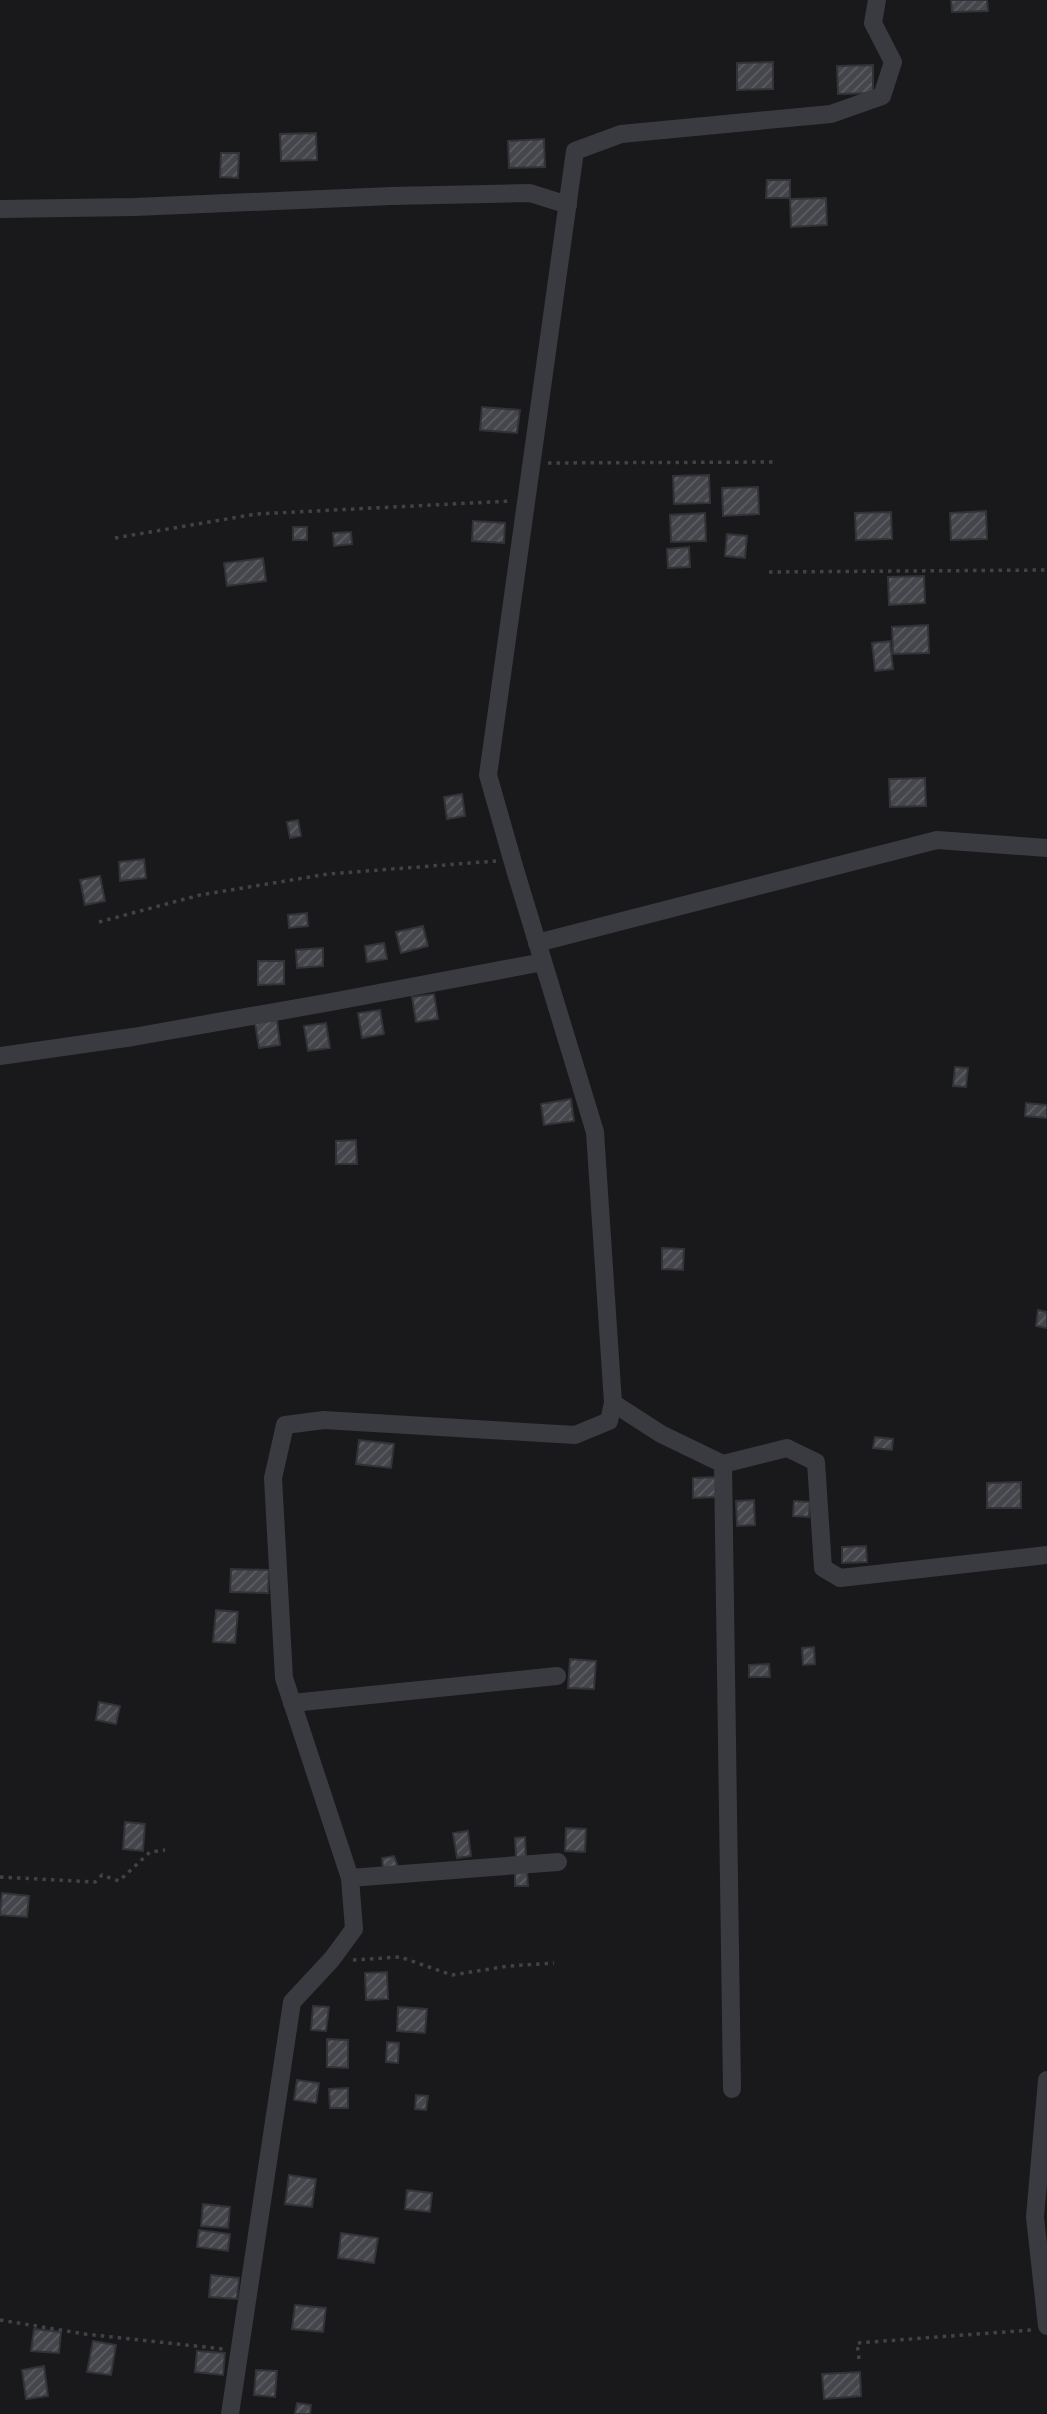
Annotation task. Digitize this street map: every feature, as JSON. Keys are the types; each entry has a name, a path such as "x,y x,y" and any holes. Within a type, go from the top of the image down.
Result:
{"street":[{"path":"230,2414 292,2002 332,1959 354,1929 349,1878 284,1678 273,1478 285,1425 324,1420 575,1435 609,1421 613,1403 595,1132 488,775 575,151 621,134 831,114 882,96 893,62 873,23 877,0"},
{"path":"0,209 530,193 568,205"},
{"path":"537,943 937,840 1047,848"},
{"path":"0,1056 133,1037 543,962"},
{"path":"613,1403 661,1434 723,1464 787,1448 816,1462 823,1568 840,1578 1047,1555"},
{"path":"723,1464 732,2089"},
{"path":"292,1703 556,1676"},
{"path":"349,1878 558,1861"},
{"path":"1040,2328 1035,2217 1047,2080"}],"path":[{"path":"532,464 774,462"},
{"path":"115,538 256,514 527,500"},
{"path":"769,572 1047,569"},
{"path":"99,922 200,895 328,874 512,860"},
{"path":"0,1877 95,1882 102,1875 119,1881 150,1852 164,1850"},
{"path":"346,1962 354,1959 400,1957 452,1975 509,1966 554,1964"},
{"path":"0,2319 85,2334 239,2350"},
{"path":"859,2359 857,2343 1040,2328"}],"building":[{"path":"951,0 987,0 988,11 952,12"},
{"path":"773,62 773,89 737,90 737,63"},
{"path":"873,65 873,93 838,94 837,66"},
{"path":"316,133 317,160 281,161 280,134"},
{"path":"544,139 545,167 509,168 508,141"},
{"path":"221,153 239,153 238,178 220,177"},
{"path":"767,180 790,180 790,198 766,198"},
{"path":"826,198 827,225 791,227 790,199"},
{"path":"482,407 520,410 517,433 480,430"},
{"path":"709,475 710,503 674,504 673,476"},
{"path":"758,487 759,514 723,516 722,488"},
{"path":"986,511 987,539 951,540 950,513"},
{"path":"891,512 892,539 856,540 855,513"},
{"path":"705,513 706,541 671,542 670,515"},
{"path":"473,521 505,523 504,543 472,541"},
{"path":"293,527 307,527 307,540 293,540"},
{"path":"351,532 352,544 334,546 333,533"},
{"path":"727,534 747,536 745,558 725,556"},
{"path":"689,547 690,567 668,568 667,549"},
{"path":"263,558 266,581 227,586 224,563"},
{"path":"924,576 925,603 889,605 888,577"},
{"path":"928,625 929,653 893,654 892,627"},
{"path":"890,641 893,669 875,671 872,643"},
{"path":"925,778 926,806 890,807 889,779"},
{"path":"462,794 465,816 447,819 444,797"},
{"path":"298,820 301,836 290,838 287,822"},
{"path":"144,859 146,878 120,881 119,862"},
{"path":"100,876 105,901 85,905 80,880"},
{"path":"307,913 308,926 289,928 288,915"},
{"path":"423,926 428,946 401,953 396,932"},
{"path":"384,943 387,959 367,962 365,946"},
{"path":"323,948 323,966 297,968 296,950"},
{"path":"258,961 284,961 284,984 258,985"},
{"path":"434,994 438,1019 416,1022 412,997"},
{"path":"380,1010 384,1034 362,1038 358,1013"},
{"path":"277,1020 280,1045 259,1048 255,1023"},
{"path":"326,1023 330,1048 308,1051 304,1026"},
{"path":"955,1067 968,1068 966,1087 953,1086"},
{"path":"571,1099 574,1121 544,1125 541,1104"},
{"path":"1026,1103 1047,1105 1047,1118 1025,1116"},
{"path":"356,1140 357,1164 336,1164 336,1141"},
{"path":"662,1248 684,1249 683,1270 662,1269"},
{"path":"1038,1310 1047,1312 1047,1328 1036,1326"},
{"path":"875,1437 893,1439 892,1450 873,1448"},
{"path":"359,1440 394,1444 391,1468 356,1464"},
{"path":"716,1477 717,1497 693,1498 693,1478"},
{"path":"1021,1482 1021,1508 987,1508 987,1483"},
{"path":"754,1500 755,1525 737,1526 736,1501"},
{"path":"794,1501 810,1502 809,1517 793,1516"},
{"path":"866,1546 867,1562 842,1563 842,1547"},
{"path":"231,1569 269,1570 268,1593 230,1592"},
{"path":"216,1610 238,1612 235,1643 213,1642"},
{"path":"814,1647 815,1664 803,1665 802,1648"},
{"path":"570,1659 596,1661 594,1689 568,1688"},
{"path":"769,1664 770,1677 749,1677 749,1665"},
{"path":"99,1702 120,1706 116,1724 96,1720"},
{"path":"125,1822 145,1824 143,1851 123,1849"},
{"path":"566,1828 586,1829 585,1852 565,1851"},
{"path":"468,1831 471,1856 457,1858 453,1833"},
{"path":"525,1837 526,1857 516,1858 515,1838"},
{"path":"394,1856 398,1867 383,1869 382,1858"},
{"path":"515,1870 527,1870 528,1886 515,1886"},
{"path":"2,1893 29,1896 27,1917 0,1915"},
{"path":"387,1972 388,1999 366,2000 365,1973"},
{"path":"313,2006 329,2007 326,2031 311,2030"},
{"path":"398,2007 427,2009 425,2033 397,2031"},
{"path":"327,2039 348,2040 348,2068 327,2067"},
{"path":"387,2042 399,2043 398,2063 386,2062"},
{"path":"297,2080 319,2083 316,2103 294,2100"},
{"path":"348,2088 348,2108 330,2108 329,2089"},
{"path":"416,2095 428,2096 426,2110 415,2109"},
{"path":"289,2175 316,2179 312,2207 285,2204"},
{"path":"407,2190 432,2193 430,2212 405,2209"},
{"path":"203,2204 230,2207 228,2228 201,2226"},
{"path":"199,2230 230,2234 228,2251 197,2247"},
{"path":"341,2233 378,2238 374,2263 338,2258"},
{"path":"211,2275 239,2278 237,2299 209,2297"},
{"path":"295,2305 326,2308 323,2332 292,2329"},
{"path":"34,2329 61,2332 59,2353 31,2351"},
{"path":"93,2341 116,2345 111,2375 87,2372"},
{"path":"197,2351 225,2353 223,2375 195,2372"},
{"path":"44,2366 48,2396 26,2399 22,2370"},
{"path":"256,2370 277,2371 275,2397 254,2395"},
{"path":"860,2372 861,2396 824,2399 822,2374"},
{"path":"297,2403 311,2405 310,2414 295,2414"}]}
